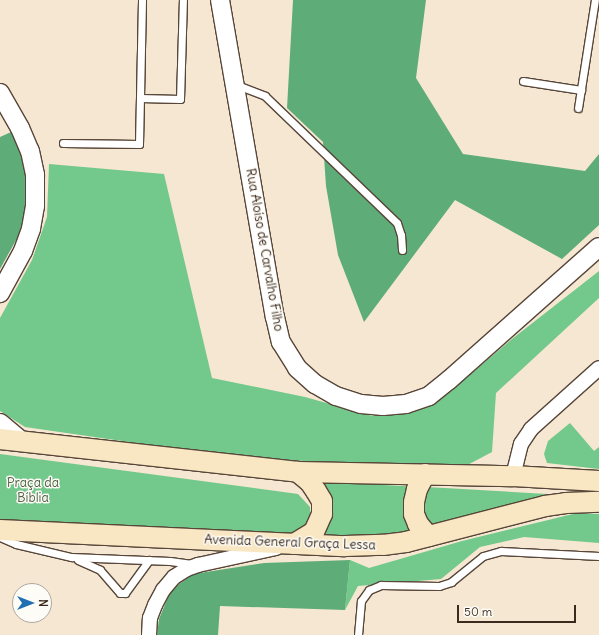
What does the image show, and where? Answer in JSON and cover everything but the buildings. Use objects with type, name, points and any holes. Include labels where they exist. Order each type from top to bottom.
[{"type":"main road","points":[[0,439],[20,440],[298,472],[513,476],[599,481]]},
{"type":"main road","points":[[294,544],[314,532],[322,514],[322,501],[310,482],[298,472]]},
{"type":"main road","points":[[425,474],[417,489],[414,502],[414,514],[418,524],[428,536]]},
{"type":"main road","name":"Avenida General Graça Lessa","points":[[0,530],[345,546],[383,545],[406,542],[545,506],[566,502],[599,502]]},
{"type":"street","name":"Rua Aloíso de Carvalho Filho","points":[[220,0],[275,317],[282,342],[296,368],[315,384],[336,396],[361,404],[383,406],[406,404],[429,396],[599,247]]},
{"type":"street","points":[[0,93],[20,128],[30,151],[35,175],[35,206],[31,229],[23,251],[0,293]]},
{"type":"street","points":[[513,476],[521,444],[530,429],[599,368]]},
{"type":"street","points":[[0,423],[20,440]]},
{"type":"street","points":[[148,635],[150,618],[163,590],[174,577],[186,569],[294,544]]},
{"type":"lane","points":[[63,143],[139,144],[142,0]]},
{"type":"lane","points":[[140,98],[180,99],[183,0]]},
{"type":"lane","points":[[578,108],[595,0]]},
{"type":"lane","points":[[523,81],[581,90]]},
{"type":"lane","points":[[235,84],[265,96],[397,223],[401,235],[402,250]]},
{"type":"lane","points":[[0,537],[16,544],[71,557],[100,570],[120,593],[125,593],[149,560]]},
{"type":"lane","points":[[358,635],[361,601],[369,590],[381,585],[439,586],[451,582],[483,556],[501,551],[599,556]]},
{"type":"lane","points":[[71,557],[149,560],[198,565]]},
{"type":"green space","points":[[293,0],[426,0],[416,78],[463,154],[585,171],[599,154],[599,225],[562,259],[455,200],[364,322],[338,255],[326,186],[323,142],[287,108]]},
{"type":"green space","points":[[20,128],[35,206],[0,269],[0,137]]},
{"type":"green space","points":[[49,164],[164,174],[212,378],[305,397],[373,416],[452,390],[512,339],[599,271],[599,298],[496,393],[492,452],[456,471],[226,456],[25,427],[0,411],[0,318],[32,260],[47,217]]},
{"type":"green space","points":[[570,423],[594,451],[599,447],[599,469],[547,463],[544,454],[548,441]]},
{"type":"green space","name":"Praça da Bíblia","points":[[0,454],[298,494],[310,507],[311,523],[295,536],[0,523]]},
{"type":"green space","points":[[322,482],[581,496],[406,534],[326,540]]},
{"type":"green space","points":[[577,513],[599,514],[599,543],[524,537],[480,547],[441,579],[358,586],[345,610],[350,560],[369,568],[462,541]]},
{"type":"green space","points":[[350,560],[345,610],[220,606],[218,635],[157,635],[159,619],[171,590],[193,574],[264,563]]}]
